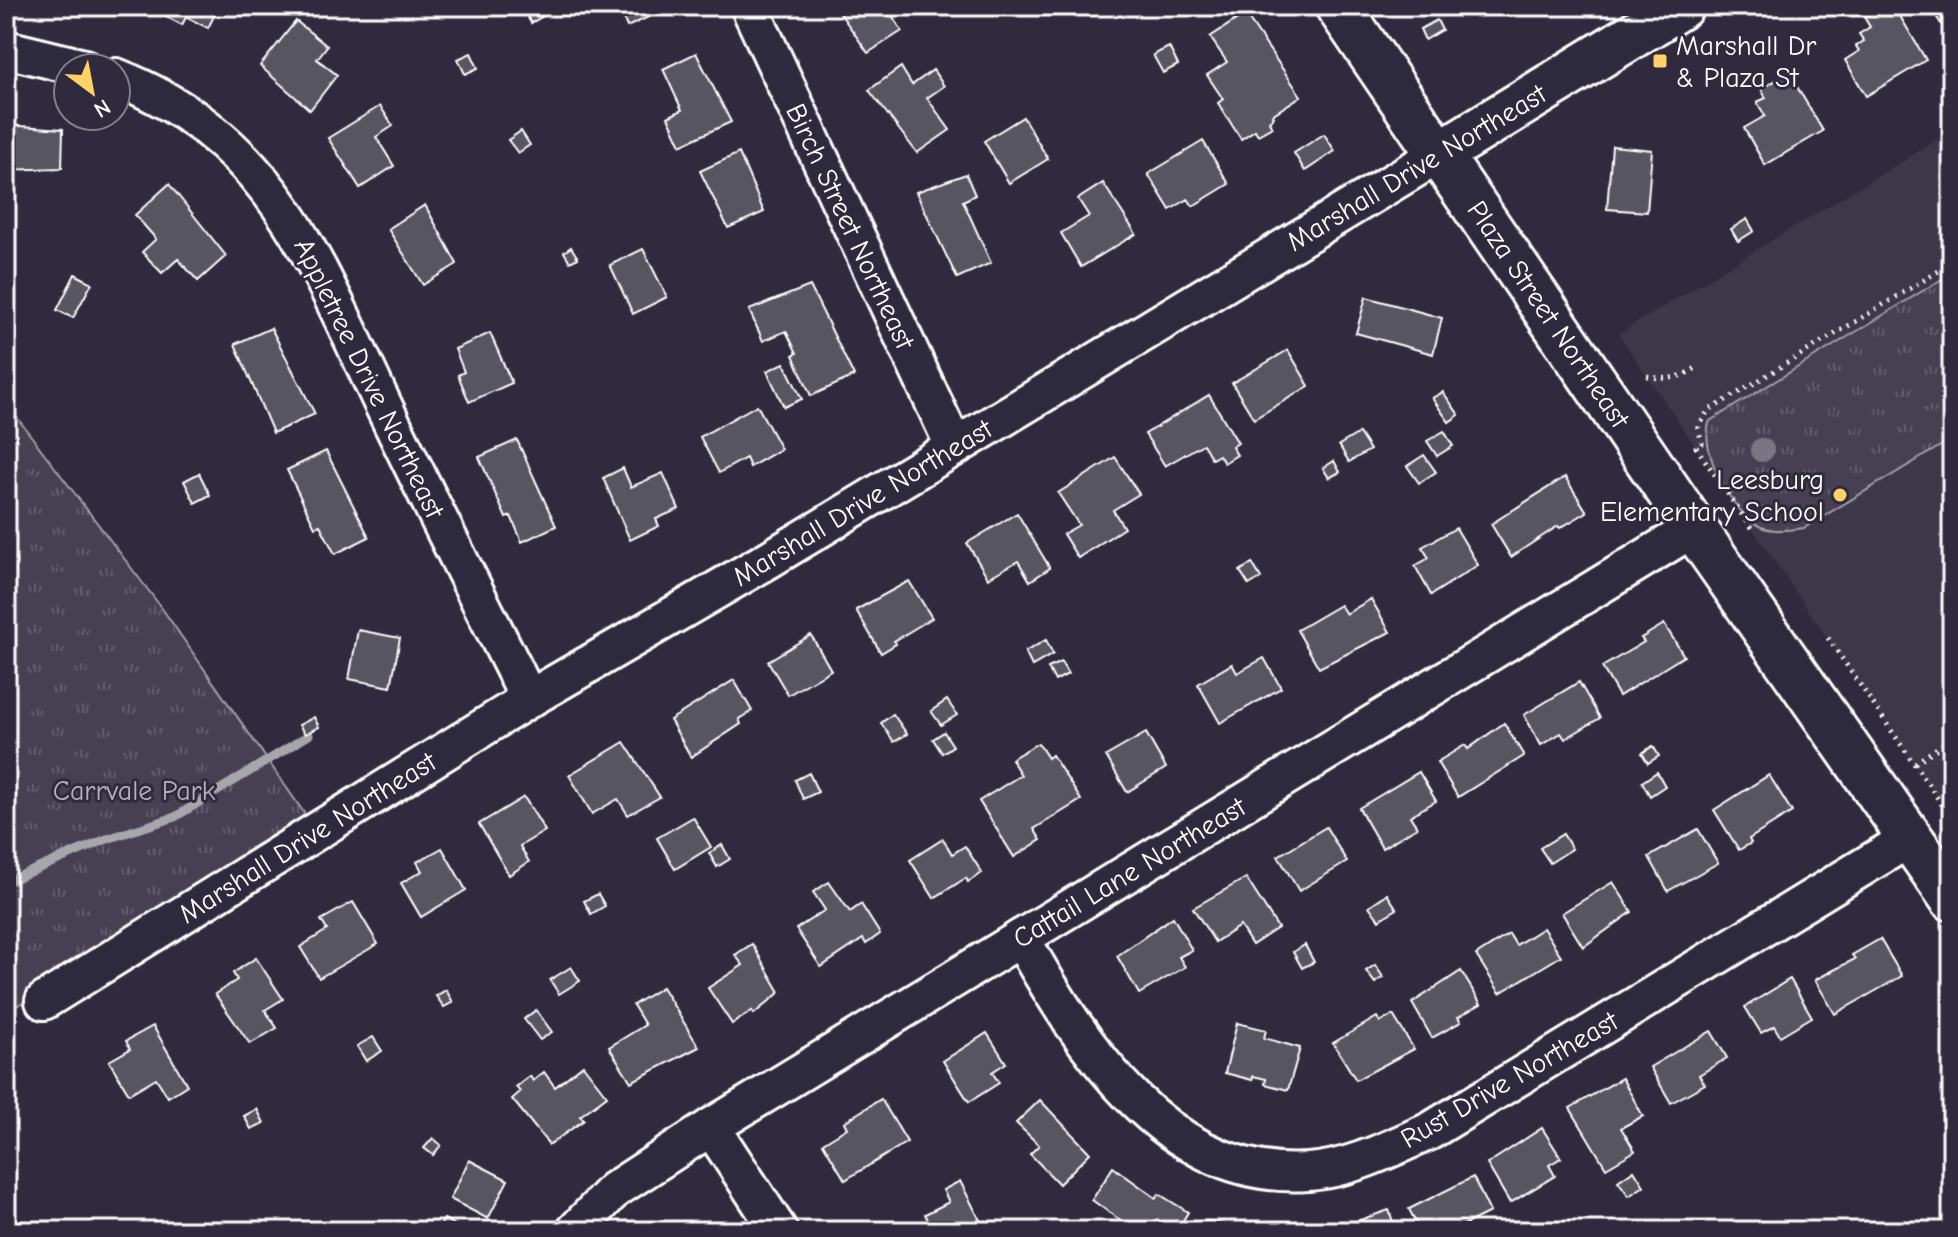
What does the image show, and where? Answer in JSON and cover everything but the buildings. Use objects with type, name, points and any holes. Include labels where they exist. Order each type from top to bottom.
[{"type":"main road","name":"Plaza Street Northeast","points":[[1338,6],[1694,528],[1952,898]]},
{"type":"main road","name":"Marshall Drive Northeast","points":[[1441,153],[1681,6]]},
{"type":"street","name":"Birch Street Northeast","points":[[749,6],[954,446]]},
{"type":"street","points":[[6,49],[52,60]]},
{"type":"street","name":"Appletree Drive Northeast","points":[[132,83],[187,113],[218,138],[251,170],[304,238],[529,699]]},
{"type":"street","name":"Marshall Drive Northeast","points":[[44,1001],[529,699],[768,560],[1441,153]]},
{"type":"street","name":"Cattail Lane Northeast","points":[[575,1231],[614,1190],[711,1127],[1694,528]]},
{"type":"street","name":"Rust Drive Northeast","points":[[1021,938],[1069,1021],[1094,1057],[1130,1096],[1177,1133],[1226,1159],[1263,1169],[1309,1172],[1361,1161],[1430,1131],[1912,837]]},
{"type":"street","points":[[711,1127],[779,1231]]},
{"type":"path","points":[[1751,528],[1737,503],[1696,447],[1702,443],[1698,427],[1708,411],[1952,263]]},
{"type":"path","points":[[1647,376],[1664,380],[1683,376],[1696,368]]},
{"type":"path","points":[[1828,638],[1952,819]]},
{"type":"path","points":[[1915,763],[1952,738]]},
{"type":"shaded area","name":"Leesburg Elementary School","points":[[1952,131],[1952,819],[1618,334]]},
{"type":"green space","points":[[1952,273],[1952,439],[1804,528],[1772,530],[1751,520],[1730,496],[1713,464],[1707,433],[1710,421]]},
{"type":"green space","name":"Carrvale Park","points":[[6,403],[161,607],[316,830],[6,1012]]},
{"type":"waterway","points":[[6,882],[107,839],[175,817],[309,735]]},
{"type":"place","name":"Marshall Dr & Plaza St","points":[[1660,61]]},
{"type":"place","name":"Leesburg Elementary School","points":[[1840,495]]}]
